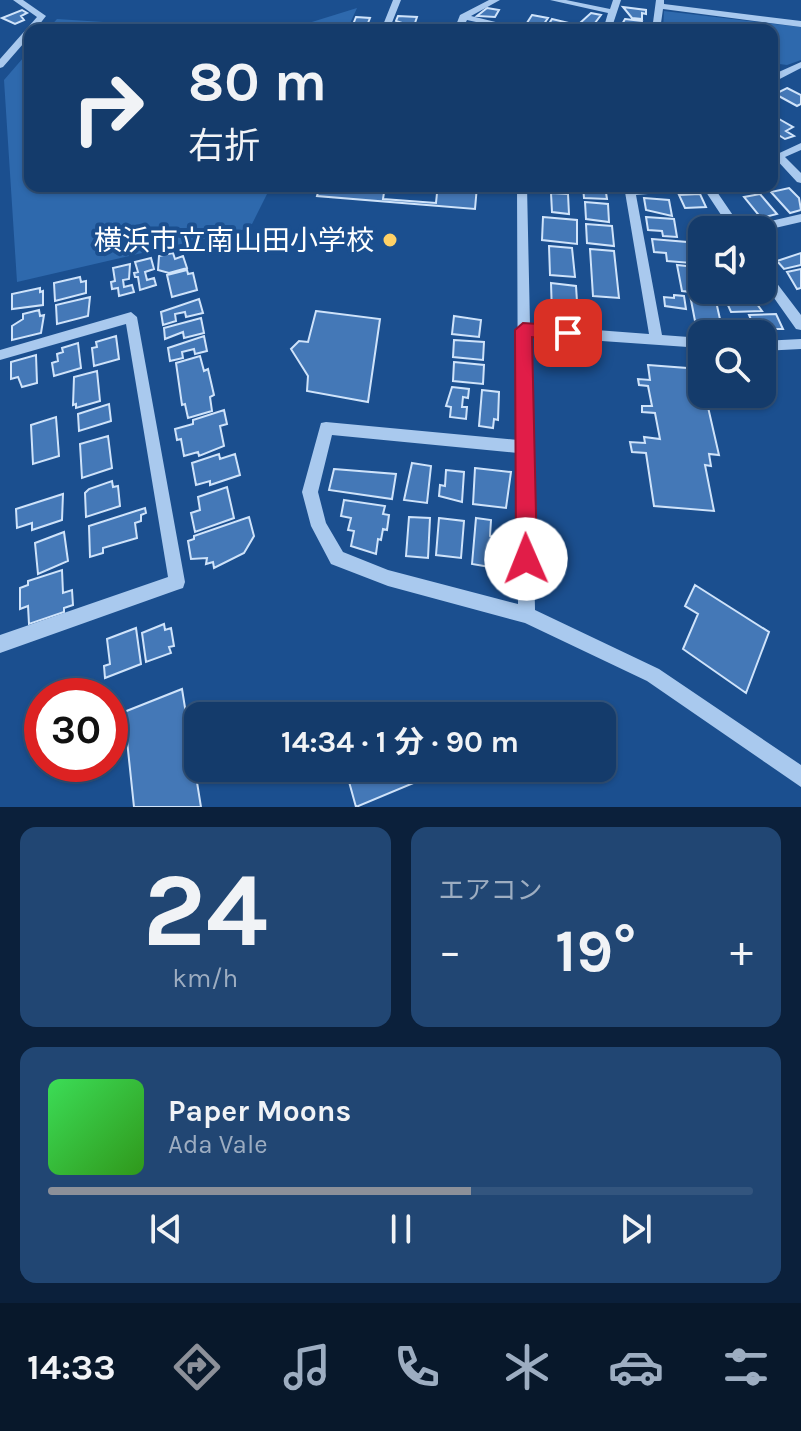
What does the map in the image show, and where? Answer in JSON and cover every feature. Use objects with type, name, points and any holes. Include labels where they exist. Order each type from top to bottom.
[{"type":"street","points":[[17,0],[42,16],[35,24]]},
{"type":"street","points":[[387,24],[397,0]]},
{"type":"street","points":[[460,24],[463,17],[476,7],[496,0]]},
{"type":"street","points":[[554,0],[614,12]]},
{"type":"street","points":[[609,24],[617,0]]},
{"type":"street","points":[[657,24],[660,3],[801,24]]},
{"type":"street","points":[[463,17],[496,24]]},
{"type":"street","points":[[0,65],[24,37]]},
{"type":"street","points":[[778,76],[801,65]]},
{"type":"street","points":[[778,67],[788,69]]},
{"type":"street","points":[[801,146],[778,156],[801,179]]},
{"type":"street","points":[[522,192],[527,615]]},
{"type":"street","points":[[630,192],[656,339]]},
{"type":"street","points":[[711,192],[727,216]]},
{"type":"street","points":[[776,224],[801,218]]},
{"type":"street","points":[[776,291],[801,325]]},
{"type":"street","points":[[0,355],[131,317],[177,582],[0,644]]},
{"type":"street","points":[[523,330],[688,342]]},
{"type":"street","points":[[776,345],[801,344]]},
{"type":"street","points":[[525,447],[326,428],[310,492],[319,526],[337,558],[388,578],[527,615],[653,675],[801,777]]},
{"type":"shaded area","points":[[357,8],[350,24],[305,24]]},
{"type":"shaded area","points":[[664,11],[775,24],[663,24]]},
{"type":"shaded area","points":[[57,19],[134,24],[52,24]]},
{"type":"shaded area","points":[[778,24],[801,27],[801,60],[787,65],[778,64]]},
{"type":"shaded area","points":[[24,57],[24,192],[268,192],[250,228],[17,282],[4,80]]},
{"type":"building","points":[[623,7],[646,10],[646,14],[642,13],[642,19],[632,18]]},
{"type":"building","points":[[487,8],[499,10],[495,17],[477,16]]},
{"type":"building","points":[[22,10],[27,13],[21,16],[24,20],[15,24],[2,18]]},
{"type":"building","points":[[591,13],[601,15],[595,23],[598,24],[580,23]]},
{"type":"building","points":[[532,15],[548,18],[544,24],[526,24]]},
{"type":"building","points":[[398,16],[417,17],[415,24],[396,21]]},
{"type":"building","points":[[356,17],[370,18],[368,24],[353,24]]},
{"type":"building","points":[[552,19],[569,23],[568,24],[549,24]]},
{"type":"building","points":[[625,19],[642,21],[641,24],[622,24]]},
{"type":"building","points":[[787,88],[801,95],[801,104],[797,106],[778,96]]},
{"type":"building","points":[[778,118],[793,127],[786,131],[794,136],[785,139],[778,135]]},
{"type":"building","points":[[789,188],[799,198],[801,210],[790,213],[771,192]]},
{"type":"building","points":[[318,192],[384,192],[383,199],[436,203],[437,193],[476,192],[475,209],[317,196]]},
{"type":"building","points":[[584,192],[606,192],[607,199],[584,198]]},
{"type":"building","points":[[551,193],[568,194],[569,214],[552,212]]},
{"type":"building","points":[[700,194],[706,207],[685,208],[679,195]]},
{"type":"building","points":[[760,194],[777,214],[759,216],[744,197]]},
{"type":"building","points":[[644,198],[669,200],[672,216],[646,210]]},
{"type":"building","points":[[585,202],[608,204],[609,222],[586,219]]},
{"type":"building","points":[[543,217],[577,220],[577,244],[542,240]]},
{"type":"building","points":[[646,217],[674,219],[677,237],[648,230]]},
{"type":"building","points":[[586,224],[612,226],[614,246],[587,243]]},
{"type":"building","points":[[652,239],[687,242],[688,263],[667,261],[666,253],[654,252]]},
{"type":"building","points":[[549,246],[572,248],[575,277],[550,275]]},
{"type":"building","points":[[590,249],[614,251],[619,298],[593,296]]},
{"type":"building","points":[[173,253],[175,259],[183,256],[187,268],[169,273],[158,270],[159,256]]},
{"type":"building","points":[[801,253],[801,265],[784,269],[777,261]]},
{"type":"building","points":[[151,258],[154,269],[145,272],[147,280],[154,278],[156,285],[140,290],[138,277],[134,273],[138,272],[135,262]]},
{"type":"building","points":[[130,264],[129,279],[123,280],[124,287],[132,285],[134,292],[119,296],[118,288],[112,289],[111,282],[115,281],[113,268]]},
{"type":"building","points":[[677,265],[688,266],[688,292],[682,291]]},
{"type":"building","points":[[801,269],[801,288],[797,289],[787,272]]},
{"type":"building","points":[[187,270],[188,274],[193,273],[197,290],[172,297],[167,275]]},
{"type":"building","points":[[80,277],[81,282],[86,281],[86,293],[55,301],[54,283]]},
{"type":"building","points":[[551,283],[576,286],[578,317],[552,314]]},
{"type":"building","points":[[40,288],[40,292],[43,291],[43,305],[12,309],[12,294]]},
{"type":"building","points":[[674,295],[684,296],[686,309],[665,306],[664,297],[674,298]]},
{"type":"building","points":[[90,297],[88,316],[57,324],[56,305]]},
{"type":"building","points":[[199,299],[203,313],[186,317],[185,312],[175,314],[176,321],[163,325],[161,312]]},
{"type":"building","points":[[692,304],[717,304],[720,320],[695,320]]},
{"type":"building","points":[[727,304],[757,304],[762,311],[731,312]]},
{"type":"building","points":[[39,310],[40,316],[44,315],[41,333],[12,340],[12,326],[23,319],[23,314]]},
{"type":"building","points":[[316,311],[380,319],[368,402],[307,391],[308,376],[291,349],[299,341],[308,342]]},
{"type":"building","points":[[776,314],[783,329],[776,329],[776,320],[751,320],[749,315]]},
{"type":"building","points":[[454,316],[481,320],[479,337],[452,334]]},
{"type":"building","points":[[201,318],[204,333],[184,338],[183,332],[165,339],[164,328]]},
{"type":"building","points":[[116,336],[119,359],[94,366],[92,348],[97,347],[96,342]]},
{"type":"building","points":[[204,336],[207,351],[195,354],[194,349],[182,352],[183,358],[170,361],[168,348]]},
{"type":"building","points":[[454,340],[484,342],[483,360],[453,357]]},
{"type":"building","points":[[78,343],[81,368],[54,376],[52,363],[58,361],[57,354],[63,352],[62,348]]},
{"type":"building","points":[[36,355],[37,383],[22,387],[18,377],[11,379],[11,362]]},
{"type":"building","points":[[200,356],[204,371],[208,369],[214,395],[210,397],[212,411],[188,418],[185,404],[182,405],[176,363]]},
{"type":"building","points":[[454,362],[484,365],[483,384],[453,381]]},
{"type":"building","points":[[648,365],[688,368],[688,408],[708,408],[719,455],[709,454],[711,466],[705,465],[714,511],[654,506],[646,453],[632,452],[630,442],[645,443],[644,437],[660,439],[655,413],[642,412],[642,406],[652,406],[648,386],[639,385],[638,379],[650,380]]},
{"type":"building","points":[[97,371],[100,401],[76,408],[76,404],[73,405],[74,377]]},
{"type":"building","points":[[452,387],[469,389],[468,398],[463,397],[462,407],[467,407],[466,419],[450,417],[451,407],[446,406]]},
{"type":"building","points":[[482,390],[499,392],[498,420],[494,419],[493,428],[479,426]]},
{"type":"building","points":[[109,404],[111,421],[79,431],[78,414]]},
{"type":"building","points":[[224,410],[227,424],[220,426],[224,446],[199,456],[198,452],[184,456],[181,439],[177,440],[175,429]]},
{"type":"building","points":[[56,417],[59,456],[33,464],[31,425]]},
{"type":"building","points":[[108,436],[112,468],[82,478],[80,444]]},
{"type":"building","points":[[219,454],[220,459],[235,454],[240,475],[210,485],[210,481],[196,485],[192,463]]},
{"type":"building","points":[[412,463],[431,466],[427,503],[404,500]]},
{"type":"building","points":[[475,468],[511,472],[506,508],[473,504]]},
{"type":"building","points":[[334,469],[396,474],[392,499],[329,490]]},
{"type":"building","points":[[446,470],[464,472],[462,502],[439,496],[440,485],[445,486]]},
{"type":"building","points":[[112,481],[113,487],[118,486],[120,506],[86,517],[85,493]]},
{"type":"building","points":[[227,487],[234,518],[195,532],[191,513],[200,510],[198,497]]},
{"type":"building","points":[[63,494],[62,520],[32,530],[32,523],[17,528],[16,509]]},
{"type":"building","points":[[344,500],[385,506],[383,514],[389,515],[387,530],[383,529],[381,540],[378,539],[376,554],[351,546],[354,531],[348,530],[351,518],[341,516]]},
{"type":"building","points":[[145,508],[146,513],[141,515],[141,521],[135,523],[137,538],[103,548],[103,553],[90,557],[89,526]]},
{"type":"building","points":[[249,517],[254,536],[244,553],[214,568],[213,562],[206,564],[207,558],[191,559],[188,541],[194,536]]},
{"type":"building","points":[[409,517],[430,518],[428,558],[406,556]]},
{"type":"building","points":[[439,518],[464,521],[461,558],[436,555]]},
{"type":"building","points":[[476,518],[491,520],[490,536],[502,538],[501,556],[491,555],[490,567],[472,564]]},
{"type":"building","points":[[64,532],[68,561],[38,574],[35,543]]},
{"type":"building","points":[[62,570],[63,593],[72,590],[73,605],[64,608],[64,612],[29,624],[28,606],[20,609],[20,588],[28,585],[28,581]]},
{"type":"building","points":[[695,585],[769,632],[746,693],[683,649],[698,614],[685,606]]},
{"type":"building","points":[[164,624],[165,630],[171,628],[174,646],[169,647],[171,653],[146,662],[142,633]]},
{"type":"building","points":[[136,628],[141,664],[105,678],[104,666],[110,664],[107,639]]},
{"type":"building","points":[[182,689],[184,782],[197,782],[201,807],[134,807],[128,750],[128,710]]},
{"type":"building","points":[[349,782],[416,782],[356,807]]},
{"type":"place","name":"横浜市立南山田小学校","points":[[390,240]]},
{"type":"route","points":[[526,559],[523,330],[568,333]]}]
